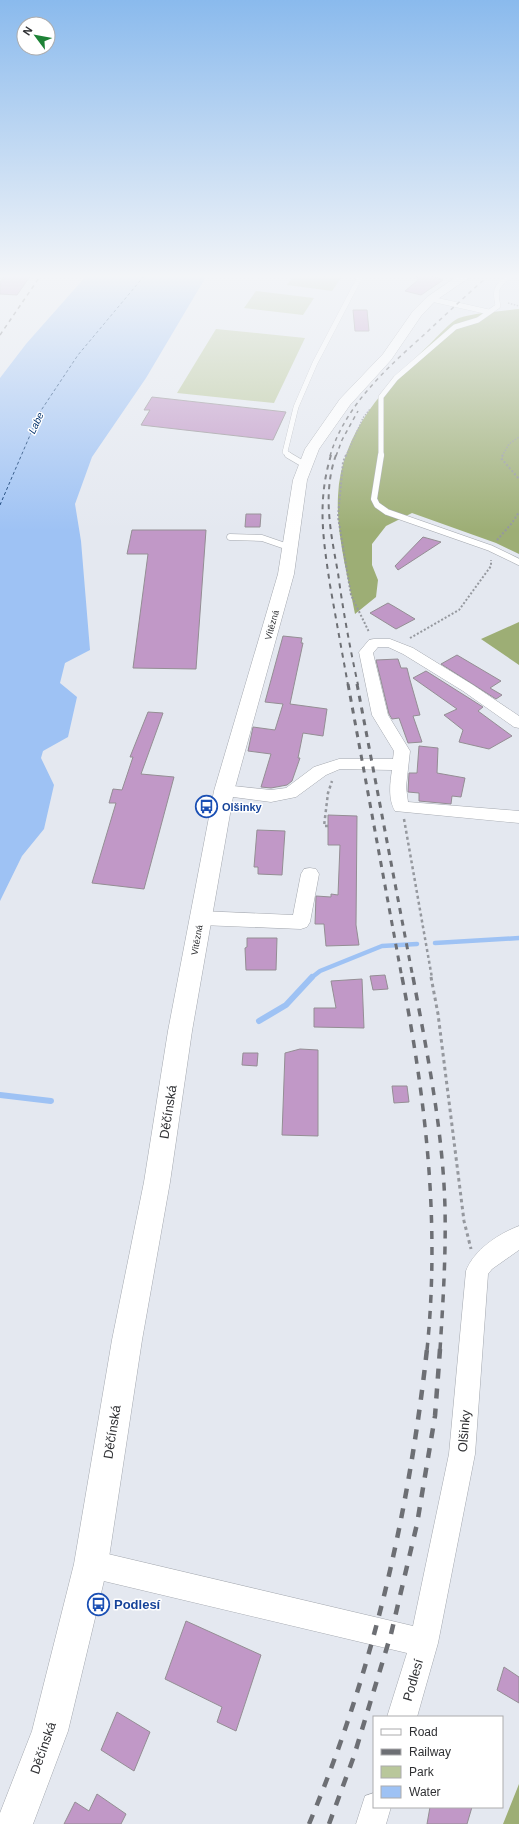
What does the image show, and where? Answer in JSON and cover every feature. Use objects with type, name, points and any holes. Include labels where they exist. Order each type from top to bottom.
[{"type":"main road","name":"Vítězná","points":[[180,1031],[224,791],[286,574],[300,480],[305,465],[318,439],[344,402],[384,360]]},
{"type":"main road","name":"Děčínská","points":[[14,1824],[24,1802],[50,1731],[91,1564],[127,1340],[157,1182],[180,1031]]},
{"type":"street","points":[[519,723],[468,688],[398,646],[390,643],[374,644],[366,652],[380,715],[402,751],[399,765],[398,787],[401,807],[519,818]]},
{"type":"street","points":[[224,791],[272,796],[290,793],[320,771],[338,764],[399,765]]},
{"type":"street","points":[[201,918],[301,922],[310,874]]},
{"type":"street","points":[[477,1271],[484,1261],[519,1237]]},
{"type":"street","name":"Olšinky","points":[[424,1643],[462,1454],[477,1271]]},
{"type":"street","points":[[91,1564],[424,1643]]},
{"type":"street","name":"Podlesí","points":[[402,1716],[424,1643]]},
{"type":"street","points":[[371,1824],[376,1808]]},
{"type":"lane","points":[[305,465],[293,459],[285,452],[296,407],[317,360]]},
{"type":"lane","points":[[417,360],[396,378],[380,397],[382,450],[374,499],[377,505],[387,512],[490,548],[519,562]]},
{"type":"lane","points":[[230,537],[254,536],[270,539],[291,548]]},
{"type":"path","points":[[374,644],[351,595],[338,517],[343,462],[363,418],[380,397]]},
{"type":"path","points":[[519,437],[509,444],[501,458],[519,479]]},
{"type":"path","points":[[398,646],[431,625],[459,610],[491,566],[490,548],[512,523],[519,512]]},
{"type":"path","points":[[328,826],[324,826],[328,794],[334,776],[329,771],[330,767]]},
{"type":"path","points":[[401,807],[438,1014],[464,1221],[477,1271]]},
{"type":"green space","points":[[197,360],[294,360],[274,403],[177,393]]},
{"type":"green space","points":[[413,360],[519,360],[519,554],[496,543],[412,513],[386,526],[372,544],[372,565],[378,580],[376,597],[355,614],[343,555],[339,526],[338,496],[341,473],[347,451],[357,431],[368,412],[397,376]]},
{"type":"green space","points":[[519,622],[519,665],[481,639]]},
{"type":"green space","points":[[519,1784],[519,1824],[503,1824]]},
{"type":"water","name":"Labe","points":[[14,360],[157,360],[92,457],[75,504],[81,541],[90,650],[65,663],[60,683],[77,697],[68,737],[43,751],[41,758],[54,785],[44,829],[22,856],[0,901],[0,378]]},
{"type":"building","points":[[152,397],[286,412],[273,440],[141,425],[150,410],[144,410]]},
{"type":"building","points":[[246,514],[261,514],[260,527],[245,527]]},
{"type":"building","points":[[132,530],[206,530],[196,669],[133,668],[148,554],[127,554]]},
{"type":"building","points":[[423,537],[441,542],[398,570],[395,566]]},
{"type":"building","points":[[388,603],[415,619],[396,629],[370,613]]},
{"type":"building","points":[[283,636],[302,638],[301,643],[303,643],[290,704],[327,709],[323,736],[303,733],[298,758],[300,758],[292,781],[287,785],[271,788],[261,787],[271,754],[248,751],[253,727],[275,730],[283,704],[265,702]]},
{"type":"building","points":[[457,655],[501,681],[490,688],[502,695],[496,699],[441,664]]},
{"type":"building","points":[[398,659],[401,668],[407,668],[420,715],[413,716],[422,742],[408,743],[399,718],[392,719],[389,714],[376,660]]},
{"type":"building","points":[[426,671],[483,707],[478,711],[512,736],[489,749],[459,742],[463,730],[444,715],[457,709],[413,678]]},
{"type":"building","points":[[148,712],[163,713],[141,774],[174,777],[144,889],[92,883],[116,803],[109,803],[113,789],[122,790],[133,757],[130,757]]},
{"type":"building","points":[[419,746],[438,748],[437,773],[465,778],[461,797],[452,796],[451,804],[419,801],[419,793],[408,792],[409,773],[417,773]]},
{"type":"building","points":[[328,815],[357,816],[356,925],[359,945],[326,946],[324,924],[315,924],[316,896],[331,897],[331,894],[338,895],[340,845],[328,845]]},
{"type":"building","points":[[257,830],[285,831],[282,875],[258,874],[258,867],[254,867]]},
{"type":"building","points":[[247,938],[277,938],[276,970],[246,970],[245,948],[247,947]]},
{"type":"building","points":[[385,975],[388,989],[373,990],[370,976]]},
{"type":"building","points":[[362,979],[364,1028],[314,1027],[314,1008],[336,1008],[331,981]]},
{"type":"building","points":[[300,1049],[318,1050],[318,1136],[282,1135],[285,1053]]},
{"type":"building","points":[[243,1053],[258,1053],[257,1066],[242,1065]]},
{"type":"building","points":[[392,1086],[407,1086],[409,1102],[394,1103]]},
{"type":"building","points":[[186,1621],[261,1655],[236,1731],[217,1722],[222,1707],[165,1679]]},
{"type":"building","points":[[504,1667],[519,1677],[519,1703],[497,1690]]},
{"type":"building","points":[[117,1712],[150,1732],[134,1771],[101,1750]]},
{"type":"building","points":[[97,1794],[126,1814],[121,1824],[64,1824],[75,1802],[89,1811]]},
{"type":"building","points":[[430,1808],[472,1808],[467,1824],[427,1824]]},
{"type":"waterway","points":[[435,943],[519,938]]},
{"type":"waterway","points":[[311,978],[320,971],[382,946],[417,944]]},
{"type":"waterway","points":[[259,1021],[286,1005],[311,978]]},
{"type":"waterway","points":[[0,1095],[51,1101]]},
{"type":"ferry route","points":[[0,505],[40,412],[75,360]]},
{"type":"railway","points":[[330,456],[337,437],[346,420],[369,388],[396,360]]},
{"type":"railway","points":[[336,456],[342,440],[358,411]]},
{"type":"railway","points":[[331,455],[324,489],[323,504],[325,551],[348,685]]},
{"type":"railway","points":[[336,455],[329,484],[329,514],[344,615],[358,685]]},
{"type":"railway","points":[[348,684],[402,978]]},
{"type":"railway","points":[[357,684],[413,978]]},
{"type":"railway","points":[[402,977],[418,1070],[428,1162],[432,1255],[431,1302],[427,1350]]},
{"type":"railway","points":[[413,977],[434,1092],[444,1179],[445,1244],[440,1350]]},
{"type":"railway","points":[[309,1824],[332,1767],[352,1709],[370,1650],[385,1591],[399,1531],[410,1471],[427,1349]]},
{"type":"railway","points":[[329,1824],[354,1756],[391,1634],[417,1524],[435,1416],[440,1349]]},
{"type":"place","name":"Olšinky","points":[[207,807]]},
{"type":"place","name":"Podlesí","points":[[99,1604]]}]
